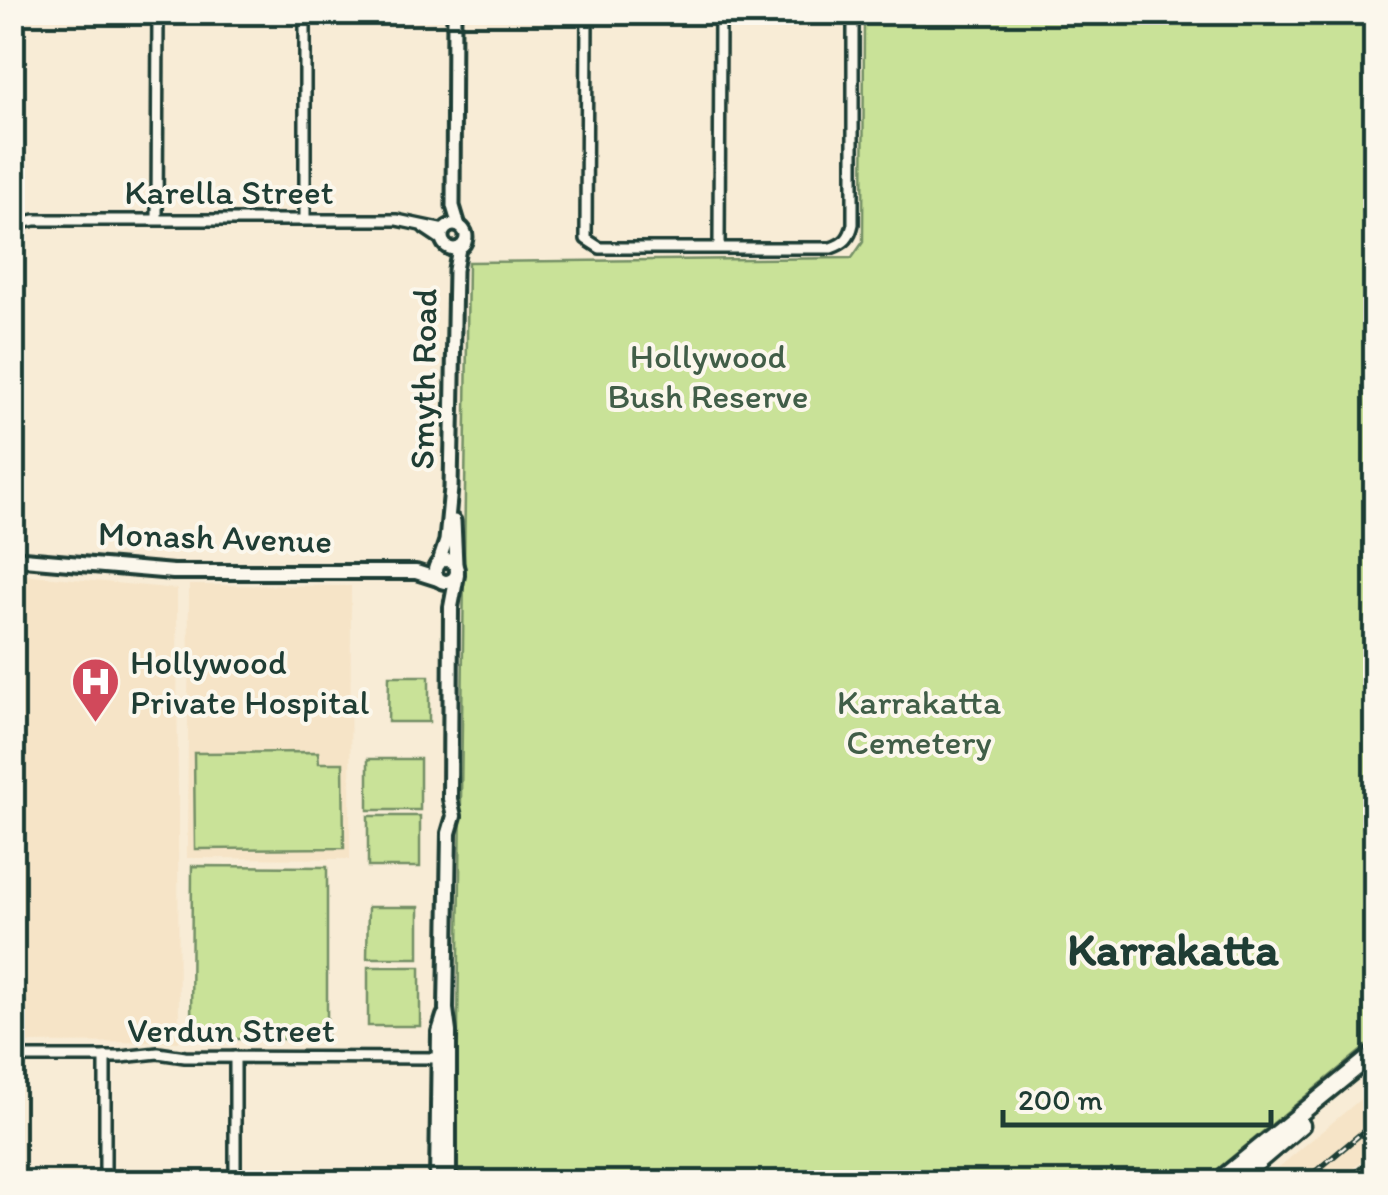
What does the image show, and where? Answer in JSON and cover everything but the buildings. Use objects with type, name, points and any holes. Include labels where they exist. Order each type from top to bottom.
[{"type":"main road","name":"Monash Avenue","points":[[13,558],[173,572],[416,572],[439,580]]},
{"type":"main road","points":[[448,560],[456,569],[450,582],[439,580],[435,573],[438,562],[448,560]]},
{"type":"main road","name":"Monash Avenue","points":[[416,572],[438,562]]},
{"type":"main road","name":"Smyth Road","points":[[437,1182],[446,1009],[449,832],[454,816],[450,799],[451,607],[456,569]]},
{"type":"main road","name":"Smyth Road","points":[[439,580],[451,607]]},
{"type":"main road","points":[[1217,1182],[1376,1052]]},
{"type":"main road","name":"Smyth Road","points":[[444,1058],[449,1182]]},
{"type":"main road","points":[[1236,1182],[1376,1064]]},
{"type":"main road","points":[[1356,1182],[1376,1166]]},
{"type":"street","points":[[157,219],[158,12]]},
{"type":"street","points":[[306,12],[306,220]]},
{"type":"street","points":[[450,237],[454,206],[454,12]]},
{"type":"street","points":[[587,12],[586,239],[600,248],[831,248],[844,243],[853,224],[853,12]]},
{"type":"street","points":[[719,247],[720,12]]},
{"type":"street","name":"Karella Street","points":[[12,232],[22,223],[35,220],[396,220],[450,237]]},
{"type":"street","name":"Smyth Road","points":[[438,562],[446,540],[451,488],[454,270],[450,237]]},
{"type":"street","name":"Smyth Road","points":[[451,488],[455,504],[456,569]]},
{"type":"street","points":[[12,547],[13,558]]},
{"type":"street","name":"Verdun Street","points":[[12,1058],[158,1052],[185,1057],[444,1058]]},
{"type":"street","points":[[105,1057],[105,1182]]},
{"type":"street","points":[[234,1057],[235,1182]]},
{"type":"shaded area","name":"Hollywood Private Hospital","points":[[12,573],[177,589],[179,1042],[13,1043]]},
{"type":"shaded area","points":[[189,585],[351,586],[350,859],[187,858]]},
{"type":"shaded area","points":[[1375,1087],[1375,1150],[1337,1182],[1261,1182]]},
{"type":"green space","name":"Karrakatta Cemetery","points":[[864,13],[1375,13],[1375,1039],[1202,1182],[456,1182],[468,262],[852,258],[863,242]]},
{"type":"green space","points":[[389,676],[429,676],[429,722],[388,722]]},
{"type":"green space","points":[[318,752],[319,763],[343,763],[344,848],[195,849],[194,753]]},
{"type":"green space","points":[[368,759],[420,759],[420,810],[368,810]]},
{"type":"green space","points":[[368,816],[420,816],[420,867],[368,867]]},
{"type":"green space","points":[[192,866],[327,867],[327,1039],[191,1039]]},
{"type":"green space","points":[[368,907],[419,907],[419,958],[367,958]]},
{"type":"green space","points":[[368,967],[420,967],[420,1026],[368,1026]]},
{"type":"railway","points":[[1303,1182],[1376,1121]]},
{"type":"place","name":"Hollywood Private Hospital","points":[[95,724]]},
{"type":"district","name":"Karrakatta","points":[[1173,949]]},
{"type":"park label","name":"Hollywood Bush Reserve","points":[[708,376]]}]
